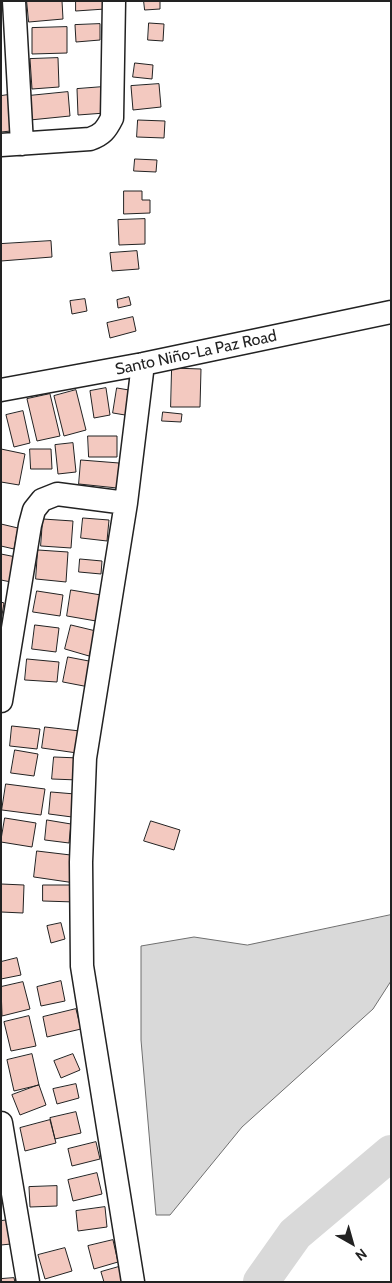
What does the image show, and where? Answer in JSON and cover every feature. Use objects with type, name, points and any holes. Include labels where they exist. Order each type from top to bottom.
[{"type":"street","points":[[14,1],[12,144],[90,139],[101,135],[107,128],[112,118],[114,1]]},
{"type":"street","name":"Santo Niño-La Paz Road","points":[[1,390],[143,364],[391,312]]},
{"type":"street","points":[[133,1282],[84,976],[81,862],[85,758],[126,503],[143,364]]},
{"type":"street","points":[[1,701],[34,510],[42,500],[57,494],[126,503]]},
{"type":"street","points":[[1,1123],[28,1282]]},
{"type":"shaded area","points":[[391,915],[391,981],[373,1009],[242,1127],[170,1215],[156,1215],[141,1040],[141,946],[194,937],[247,945]]},
{"type":"building","points":[[27,1],[62,1],[63,19],[29,22]]},
{"type":"building","points":[[76,1],[105,1],[105,9],[76,11]]},
{"type":"building","points":[[144,1],[160,1],[160,9],[145,10]]},
{"type":"building","points":[[149,23],[164,24],[163,41],[148,40]]},
{"type":"building","points":[[100,24],[100,40],[76,42],[75,25]]},
{"type":"building","points":[[67,27],[67,53],[32,54],[32,28]]},
{"type":"building","points":[[58,58],[59,87],[32,89],[30,59]]},
{"type":"building","points":[[135,63],[153,65],[152,79],[133,77]]},
{"type":"building","points":[[159,84],[161,107],[133,110],[131,86]]},
{"type":"building","points":[[103,87],[105,113],[78,115],[77,89]]},
{"type":"building","points":[[68,92],[70,116],[30,120],[28,96]]},
{"type":"building","points":[[8,95],[11,131],[1,132],[1,96]]},
{"type":"building","points":[[138,120],[165,121],[164,138],[137,137]]},
{"type":"building","points":[[135,159],[157,160],[156,172],[134,171]]},
{"type":"building","points":[[124,191],[142,191],[142,200],[150,200],[150,213],[124,214]]},
{"type":"building","points":[[145,219],[145,244],[119,245],[118,220]]},
{"type":"building","points":[[51,241],[52,257],[1,261],[1,244]]},
{"type":"building","points":[[137,251],[139,269],[112,271],[110,253]]},
{"type":"building","points":[[129,297],[131,305],[118,308],[117,300]]},
{"type":"building","points":[[85,299],[87,311],[72,314],[70,301]]},
{"type":"building","points":[[133,317],[136,331],[110,338],[107,323]]},
{"type":"building","points":[[172,368],[201,369],[200,407],[171,407]]},
{"type":"building","points":[[106,388],[110,415],[94,418],[90,391]]},
{"type":"building","points":[[117,388],[135,391],[131,416],[113,413]]},
{"type":"building","points":[[76,390],[86,430],[64,436],[54,396]]},
{"type":"building","points":[[50,394],[60,436],[37,441],[27,399]]},
{"type":"building","points":[[23,411],[30,443],[14,447],[6,415]]},
{"type":"building","points":[[163,412],[182,414],[181,422],[162,421]]},
{"type":"building","points":[[88,436],[117,436],[117,457],[89,457]]},
{"type":"building","points":[[73,443],[76,472],[58,474],[55,445]]},
{"type":"building","points":[[1,449],[25,454],[19,485],[1,482]]},
{"type":"building","points":[[30,449],[51,449],[52,469],[31,469]]},
{"type":"building","points":[[81,460],[119,463],[117,488],[79,484]]},
{"type":"building","points":[[83,518],[109,520],[107,541],[81,538]]},
{"type":"building","points":[[43,519],[73,521],[71,548],[41,546]]},
{"type":"building","points":[[1,524],[18,528],[14,549],[1,546]]},
{"type":"building","points":[[38,550],[68,552],[66,582],[36,579]]},
{"type":"building","points":[[1,554],[16,557],[11,582],[1,580]]},
{"type":"building","points":[[80,559],[102,561],[101,574],[79,572]]},
{"type":"building","points":[[71,590],[101,595],[96,621],[67,616]]},
{"type":"building","points":[[37,591],[63,595],[60,616],[33,612]]},
{"type":"building","points":[[1,602],[4,603],[1,621]]},
{"type":"building","points":[[35,625],[59,628],[56,652],[32,649]]},
{"type":"building","points":[[71,625],[96,631],[89,656],[65,649]]},
{"type":"building","points":[[68,657],[94,662],[89,687],[63,682]]},
{"type":"building","points":[[27,659],[59,662],[57,682],[25,680]]},
{"type":"building","points":[[12,726],[40,729],[37,749],[10,746]]},
{"type":"building","points":[[45,727],[80,731],[77,753],[42,748]]},
{"type":"building","points":[[15,750],[38,754],[34,776],[11,773]]},
{"type":"building","points":[[54,757],[79,758],[78,780],[52,779]]},
{"type":"building","points":[[6,784],[45,789],[41,815],[2,810]]},
{"type":"building","points":[[51,792],[75,794],[72,817],[49,814]]},
{"type":"building","points":[[5,818],[36,823],[32,847],[1,842]]},
{"type":"building","points":[[47,820],[71,824],[69,843],[45,840]]},
{"type":"building","points":[[151,821],[180,830],[174,850],[144,841]]},
{"type":"building","points":[[37,851],[79,856],[75,883],[34,877]]},
{"type":"building","points":[[1,884],[24,885],[23,913],[1,912]]},
{"type":"building","points":[[43,885],[76,885],[75,902],[43,901]]},
{"type":"building","points":[[61,923],[65,939],[51,943],[47,926]]},
{"type":"building","points":[[17,958],[21,975],[1,979],[1,962]]},
{"type":"building","points":[[61,981],[65,1001],[41,1006],[37,987]]},
{"type":"building","points":[[23,982],[30,1009],[2,1016],[1,987]]},
{"type":"building","points":[[76,1009],[81,1029],[47,1037],[43,1017]]},
{"type":"building","points":[[29,1016],[36,1046],[11,1051],[4,1022]]},
{"type":"building","points":[[32,1054],[39,1085],[14,1091],[7,1060]]},
{"type":"building","points":[[73,1054],[80,1070],[61,1078],[54,1061]]},
{"type":"building","points":[[76,1084],[79,1098],[57,1104],[53,1089]]},
{"type":"building","points":[[39,1085],[46,1105],[20,1115],[12,1095]]},
{"type":"building","points":[[76,1112],[81,1133],[55,1139],[50,1118]]},
{"type":"building","points":[[50,1120],[56,1143],[25,1151],[20,1128]]},
{"type":"building","points":[[96,1142],[100,1159],[72,1166],[68,1149]]},
{"type":"building","points":[[97,1173],[102,1194],[73,1201],[68,1180]]},
{"type":"building","points":[[57,1186],[57,1206],[30,1207],[29,1187]]},
{"type":"building","points":[[105,1207],[107,1227],[78,1231],[76,1211]]},
{"type":"building","points":[[9,1220],[11,1244],[1,1245],[1,1221]]},
{"type":"building","points":[[113,1240],[118,1262],[94,1269],[88,1246]]},
{"type":"building","points":[[65,1248],[72,1271],[45,1279],[38,1255]]},
{"type":"building","points":[[122,1266],[124,1282],[104,1282],[101,1272]]},
{"type":"building","points":[[14,1278],[15,1282],[1,1282],[1,1279]]},
{"type":"waterway","points":[[261,1282],[295,1234],[391,1153]]}]
